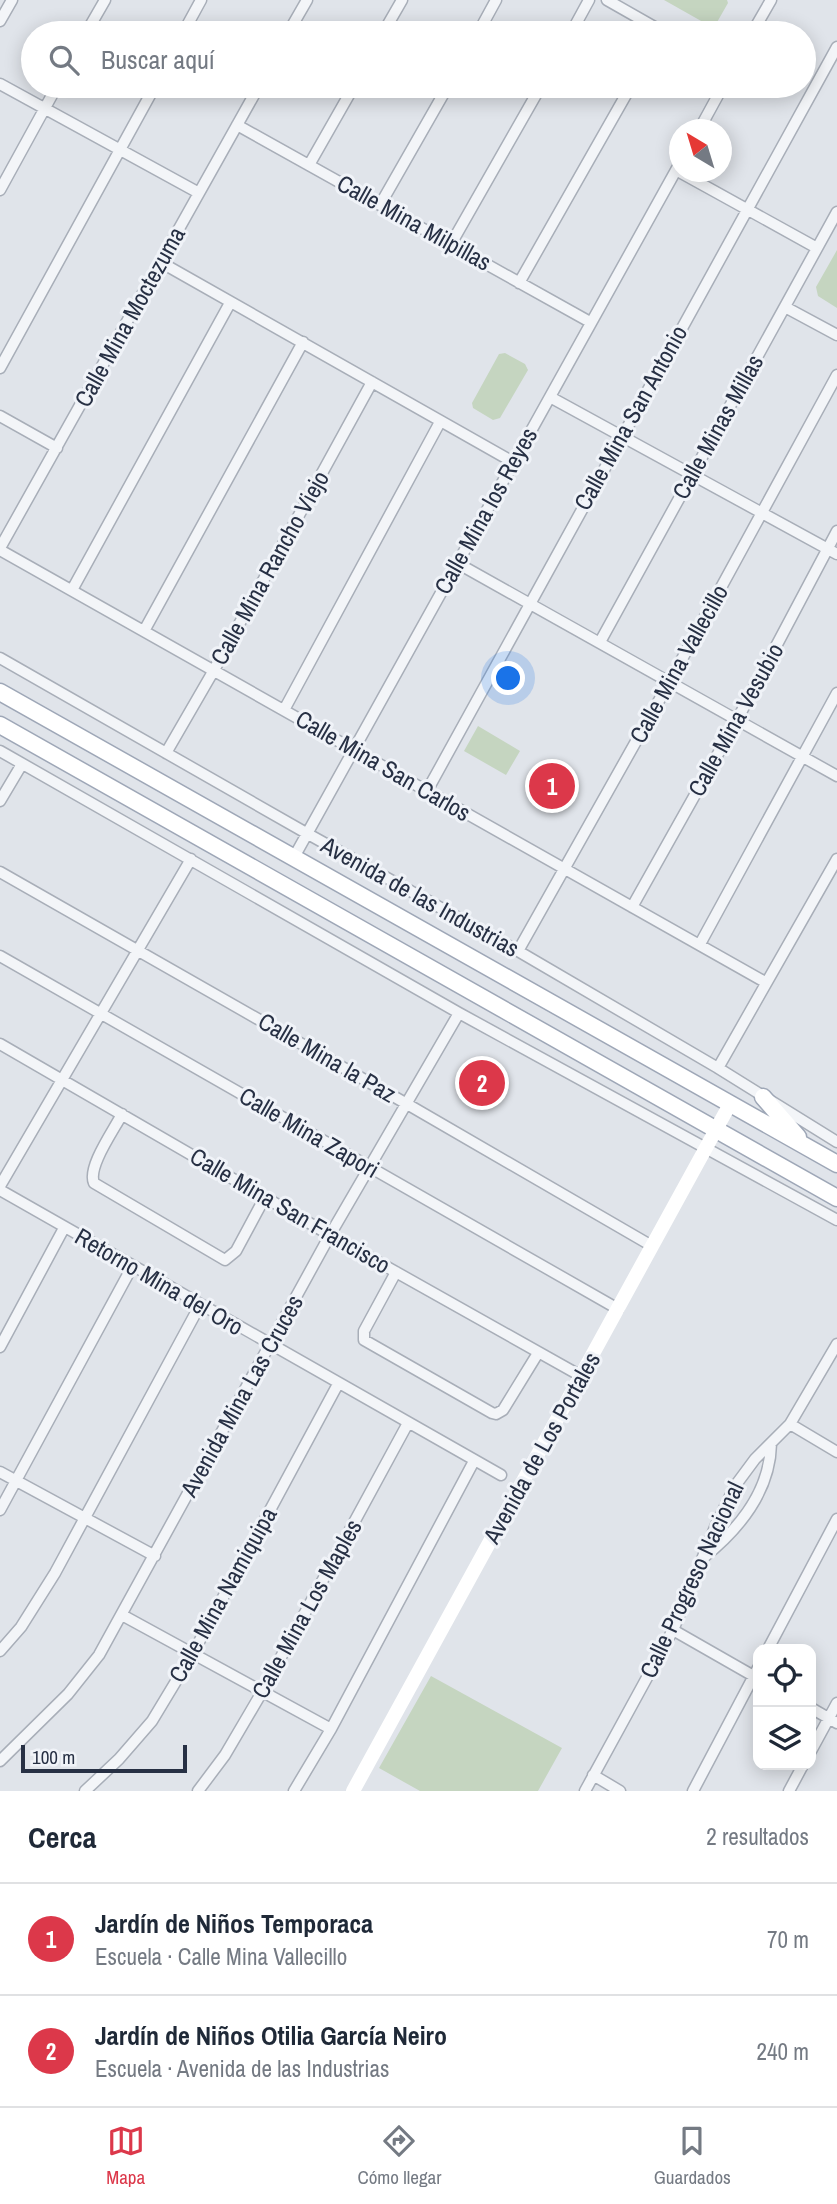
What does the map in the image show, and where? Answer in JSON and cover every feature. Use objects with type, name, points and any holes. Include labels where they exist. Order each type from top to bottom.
[{"type":"main road","name":"Avenida de las Industrias","points":[[0,692],[837,1164]]},
{"type":"main road","points":[[0,725],[837,1198]]},
{"type":"main road","points":[[763,1097],[807,1147]]},
{"type":"street","points":[[0,21],[12,0]]},
{"type":"street","points":[[93,21],[105,0]]},
{"type":"street","points":[[190,21],[201,0]]},
{"type":"street","points":[[295,21],[307,0]]},
{"type":"street","points":[[390,21],[402,0]]},
{"type":"street","points":[[485,21],[496,0]]},
{"type":"street","points":[[578,21],[590,0]]},
{"type":"street","points":[[607,0],[642,21]]},
{"type":"street","points":[[759,21],[771,0]]},
{"type":"street","name":"Calle Mina San Antonio","points":[[816,85],[837,47]]},
{"type":"street","points":[[0,84],[21,96]]},
{"type":"street","points":[[25,98],[199,193]]},
{"type":"street","points":[[0,190],[50,98]]},
{"type":"street","points":[[0,368],[149,98]]},
{"type":"street","name":"Calle Mina Moctezuma","points":[[0,549],[252,98]]},
{"type":"street","points":[[309,165],[347,98]]},
{"type":"street","points":[[380,205],[441,98]]},
{"type":"street","points":[[451,244],[534,98]]},
{"type":"street","points":[[519,283],[624,98]]},
{"type":"street","points":[[705,119],[716,98]]},
{"type":"street","name":"Calle Mina San Antonio","points":[[428,791],[809,98]]},
{"type":"street","name":"Calle Mina Milpillas","points":[[237,125],[590,322]]},
{"type":"street","name":"Calle Mina los Reyes","points":[[293,859],[669,182]]},
{"type":"street","points":[[702,182],[746,210],[817,248]]},
{"type":"street","name":"Calle Minas Millas","points":[[600,642],[837,212]]},
{"type":"street","points":[[162,263],[513,462]]},
{"type":"street","points":[[72,590],[230,303]]},
{"type":"street","points":[[785,307],[837,335]]},
{"type":"street","points":[[144,631],[303,342]]},
{"type":"street","name":"Calle Mina Vallecillo","points":[[518,951],[670,681],[837,375]]},
{"type":"street","name":"Calle Mina Rancho Viejo","points":[[166,752],[372,382]]},
{"type":"street","points":[[550,397],[832,552]]},
{"type":"street","points":[[0,416],[57,448]]},
{"type":"street","points":[[284,710],[440,422]]},
{"type":"street","name":"Calle Mina Vesubio","points":[[632,907],[832,552],[837,531]]},
{"type":"street","name":"Calle Mina San Carlos","points":[[0,549],[765,982]]},
{"type":"street","points":[[457,563],[837,776]]},
{"type":"street","name":"Avenida de las Industrias","points":[[0,658],[518,951],[718,1068],[837,1142]]},
{"type":"street","points":[[699,944],[837,693]]},
{"type":"street","points":[[0,751],[459,1013],[837,1220]]},
{"type":"street","points":[[0,801],[22,764]]},
{"type":"street","points":[[0,1188],[191,859]]},
{"type":"street","points":[[718,1068],[837,859]]},
{"type":"street","name":"Calle Mina la Paz","points":[[0,872],[652,1246]]},
{"type":"street","name":"Calle Mina Zapori","points":[[0,956],[618,1309]]},
{"type":"street","name":"Avenida Mina Las Cruces","points":[[0,1761],[85,1674],[122,1615],[330,1235],[459,1013]]},
{"type":"street","name":"Calle Mina San Francisco","points":[[0,1044],[330,1235],[581,1376]]},
{"type":"street","name":"Avenida de Los Portales","points":[[353,1791],[730,1104]]},
{"type":"street","points":[[122,1114],[95,1164],[91,1177],[94,1183],[225,1260],[236,1251],[265,1197]]},
{"type":"street","name":"Retorno Mina del Oro","points":[[0,1188],[132,1267],[501,1475]]},
{"type":"street","points":[[0,1348],[64,1228]]},
{"type":"street","points":[[0,1510],[132,1267]]},
{"type":"street","points":[[396,1272],[364,1331],[364,1340],[496,1414],[503,1410],[538,1353]]},
{"type":"street","points":[[0,1651],[36,1606],[200,1305]]},
{"type":"street","name":"Calle Progreso Nacional","points":[[585,1791],[673,1630],[723,1507],[744,1471],[790,1424],[837,1344]]},
{"type":"street","name":"Calle Mina Namiquipa","points":[[85,1791],[119,1759],[152,1721],[193,1653],[338,1384]]},
{"type":"street","name":"Calle Mina Los Maples","points":[[198,1791],[225,1755],[262,1692],[408,1423]]},
{"type":"street","points":[[790,1424],[837,1452]]},
{"type":"street","points":[[703,1559],[724,1542],[745,1517],[762,1486],[771,1459],[771,1444]]},
{"type":"street","points":[[295,1791],[331,1730],[474,1461]]},
{"type":"street","points":[[0,1472],[155,1556]]},
{"type":"street","points":[[771,1644],[837,1519]]},
{"type":"street","points":[[122,1615],[331,1730]]},
{"type":"street","points":[[673,1630],[753,1672]]},
{"type":"street","points":[[693,1791],[753,1681]]},
{"type":"street","points":[[816,1744],[833,1721],[837,1703]]},
{"type":"street","points":[[816,1711],[833,1721]]},
{"type":"street","points":[[789,1791],[800,1770]]},
{"type":"street","points":[[593,1775],[620,1791]]},
{"type":"green space","points":[[664,0],[727,0],[728,3],[718,21],[701,21]]},
{"type":"green space","points":[[837,250],[837,308],[818,296],[816,287]]},
{"type":"green space","points":[[505,353],[525,364],[528,370],[500,418],[493,420],[473,408],[472,403],[499,354]]},
{"type":"green space","points":[[478,726],[520,751],[506,775],[464,751]]},
{"type":"green space","points":[[431,1676],[562,1748],[538,1791],[420,1791],[379,1768]]},
{"type":"place","name":"Jardín de Niños Temporaca","points":[[552,786]]},
{"type":"place","name":"Jardín de Niños Otilia García Neiro","points":[[482,1083]]}]
